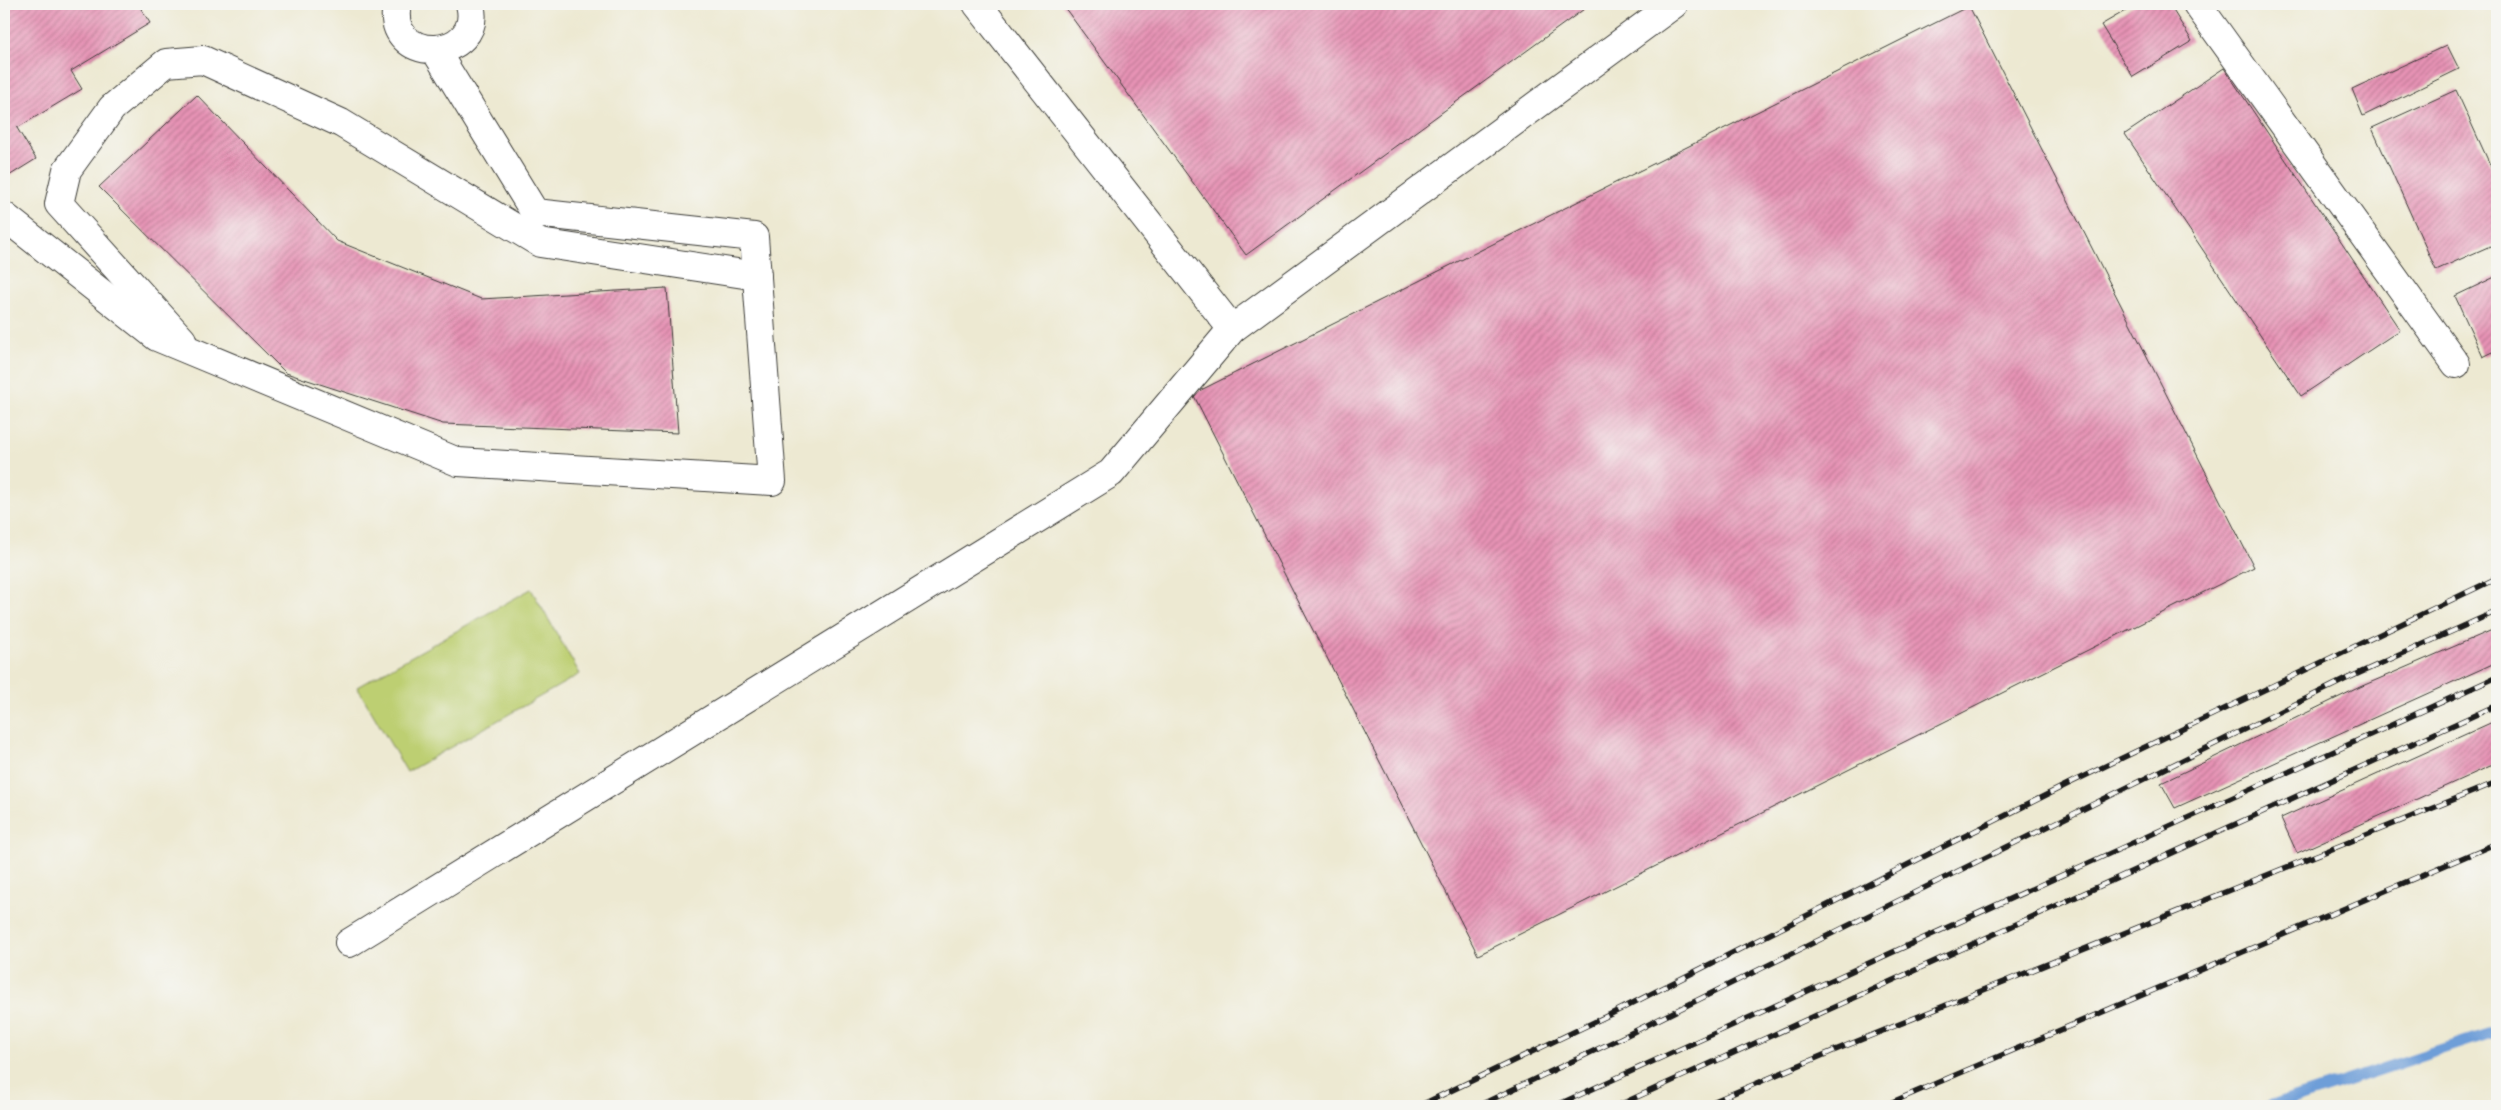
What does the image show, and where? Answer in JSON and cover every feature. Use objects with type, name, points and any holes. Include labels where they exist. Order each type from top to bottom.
[{"type":"lane","points":[[397,4],[397,23],[402,34],[411,43],[435,50],[447,48],[458,42],[465,33],[470,21],[470,4]]},
{"type":"lane","points":[[977,4],[1232,329]]},
{"type":"lane","points":[[349,944],[1111,473],[1232,329],[1674,4]]},
{"type":"lane","points":[[2197,4],[2456,364]]},
{"type":"lane","points":[[4,216],[157,337],[458,462],[772,481],[754,237],[535,213],[435,50]]},
{"type":"lane","points":[[193,352],[59,204],[67,170],[112,108],[166,63],[203,60],[341,123],[540,243],[757,276]]},
{"type":"green space","points":[[531,589],[580,674],[407,772],[357,687]]},
{"type":"building","points":[[4,4],[78,4],[80,6],[84,4],[138,4],[150,23],[71,71],[82,89],[17,128],[36,159],[4,179]]},
{"type":"building","points":[[1062,4],[1591,4],[1246,255]]},
{"type":"building","points":[[2137,4],[2169,4],[2192,41],[2133,77],[2101,25]]},
{"type":"building","points":[[1969,6],[2254,567],[1478,955],[1193,394]]},
{"type":"building","points":[[2447,45],[2459,69],[2363,116],[2352,89]]},
{"type":"building","points":[[2224,68],[2400,330],[2301,396],[2125,134]]},
{"type":"building","points":[[2456,90],[2497,180],[2497,243],[2436,270],[2372,128]]},
{"type":"building","points":[[197,95],[337,241],[481,299],[667,288],[678,433],[443,424],[286,373],[99,187]]},
{"type":"building","points":[[2497,276],[2497,350],[2483,357],[2455,296]]},
{"type":"building","points":[[2497,628],[2497,662],[2175,808],[2161,783],[2360,687]]},
{"type":"building","points":[[2497,720],[2497,763],[2297,853],[2281,818]]},
{"type":"waterway","points":[[2271,1106],[2497,1031]]},
{"type":"railway","points":[[1419,1106],[1611,1014],[2070,783],[2497,578]]},
{"type":"railway","points":[[1478,1106],[1621,1038],[2344,680],[2497,611]]},
{"type":"railway","points":[[1555,1106],[2497,677]]},
{"type":"railway","points":[[1617,1106],[2497,705]]},
{"type":"railway","points":[[1703,1106],[1833,1051],[2497,782]]},
{"type":"railway","points":[[1883,1106],[2497,843]]}]
